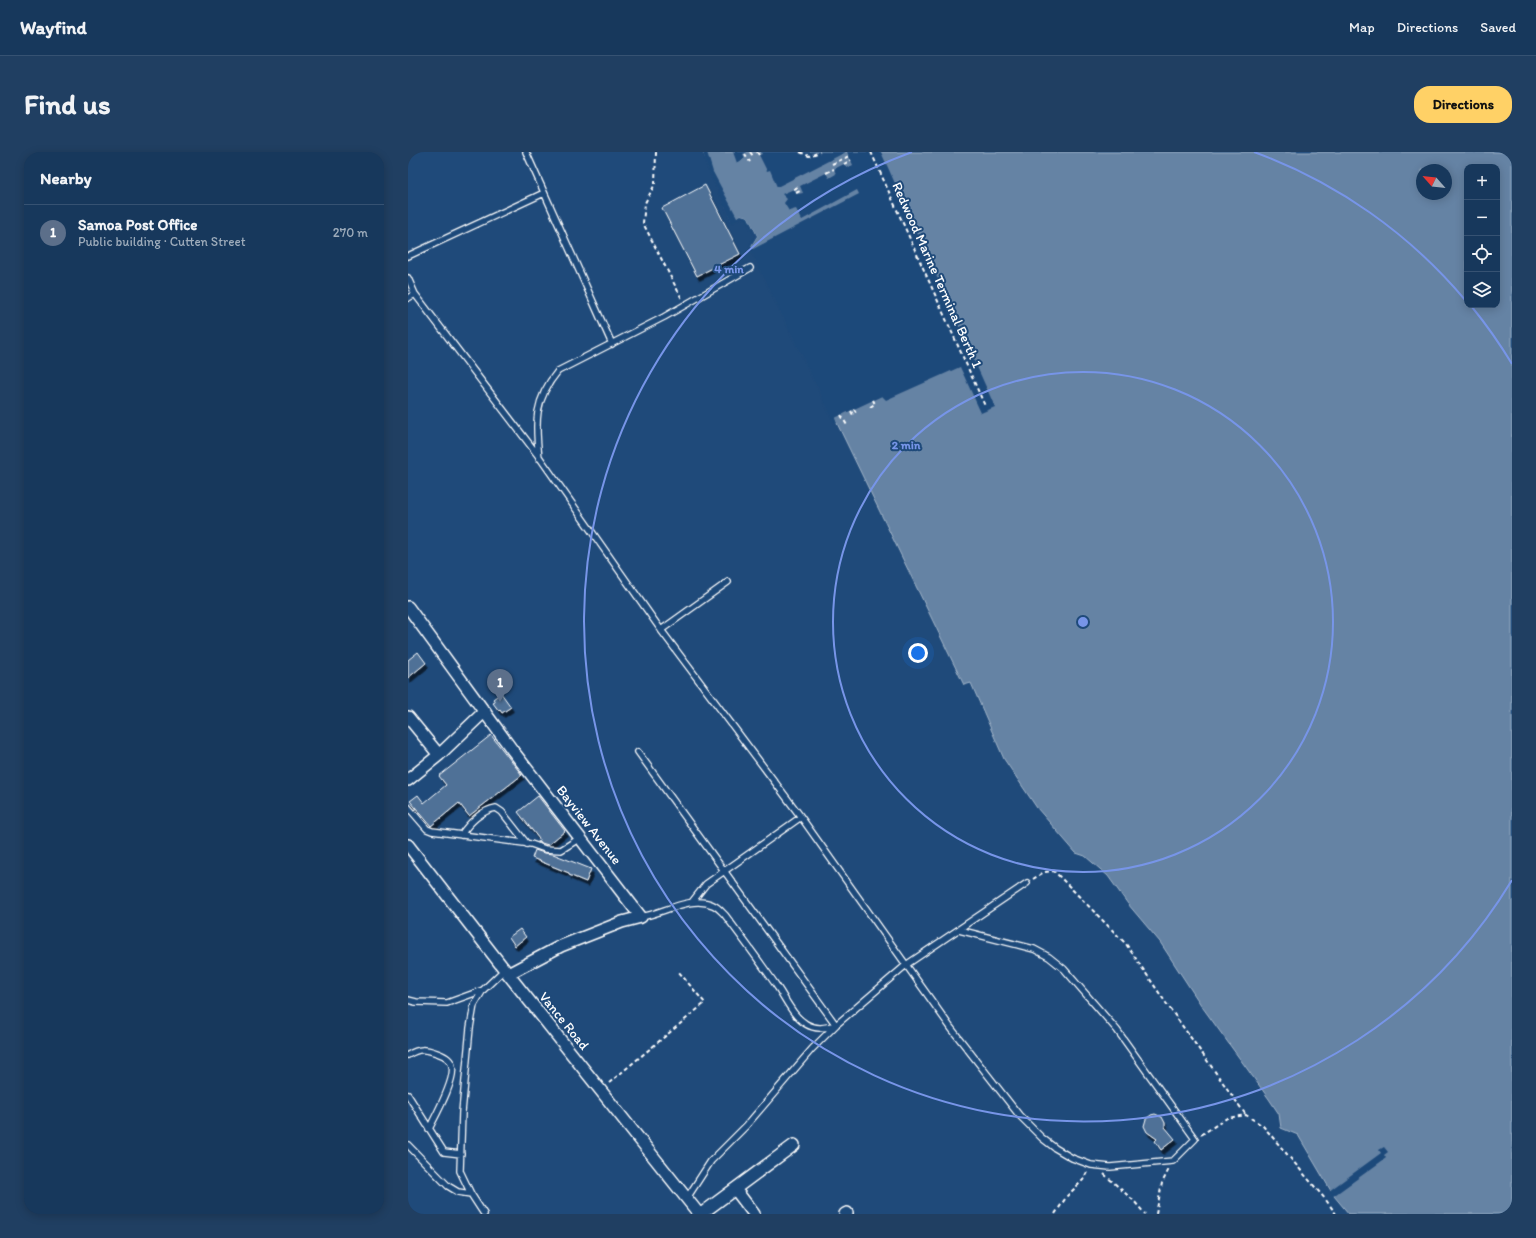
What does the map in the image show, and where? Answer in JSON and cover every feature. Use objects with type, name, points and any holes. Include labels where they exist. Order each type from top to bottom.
[{"type":"street","name":"Bayview Avenue","points":[[408,607],[513,751],[641,917]]},
{"type":"street","points":[[408,780],[439,755],[485,711]]},
{"type":"street","points":[[408,717],[439,755]]},
{"type":"street","name":"Vance Road","points":[[408,845],[506,972],[700,1214]]},
{"type":"street","points":[[506,972],[562,946],[622,922],[641,917]]},
{"type":"street","points":[[700,1214],[794,1145]]},
{"type":"street","points":[[735,1189],[754,1214]]},
{"type":"lane","points":[[526,152],[612,344]]},
{"type":"lane","points":[[408,256],[544,193]]},
{"type":"lane","points":[[540,458],[536,430],[538,408],[550,381],[558,371],[685,305],[750,268]]},
{"type":"lane","points":[[408,278],[415,294],[540,458],[661,630],[801,817],[951,1028],[1019,1115],[1042,1138],[1055,1148],[1072,1158],[1091,1165],[1110,1167],[1173,1161],[1195,1139],[1117,1030],[1064,970],[1049,957],[1034,948],[959,930]]},
{"type":"lane","points":[[408,298],[415,294]]},
{"type":"lane","points":[[661,630],[728,582]]},
{"type":"lane","points":[[638,752],[836,1025]]},
{"type":"lane","points":[[408,807],[427,828],[432,831],[527,844],[545,849],[561,850],[580,838]]},
{"type":"lane","points":[[461,835],[478,817],[489,809],[496,808],[502,812],[527,844]]},
{"type":"lane","points":[[692,902],[706,884],[801,817]]},
{"type":"lane","points":[[686,1198],[711,1161],[746,1126],[812,1049],[836,1025],[906,966],[1027,883]]},
{"type":"lane","points":[[641,917],[653,915],[692,902],[705,902],[715,906],[726,915],[797,1017],[814,1028],[823,1028],[836,1025]]},
{"type":"lane","points":[[408,1000],[416,1002],[447,1003],[483,990],[506,972]]},
{"type":"lane","points":[[483,990],[474,1005],[470,1028],[462,1112],[460,1171],[470,1194],[484,1214]]},
{"type":"lane","points":[[408,1055],[417,1049],[429,1050],[445,1055],[452,1065],[453,1078],[430,1129]]},
{"type":"lane","points":[[408,1095],[444,1152],[461,1154]]},
{"type":"lane","points":[[408,1145],[448,1186],[458,1192],[470,1194]]},
{"type":"path","points":[[656,152],[655,184],[645,203],[643,223],[685,305]]},
{"type":"path","points":[[750,152],[753,156]]},
{"type":"path","points":[[800,152],[809,156],[820,152]]},
{"type":"path","name":"Redwood Marine Terminal Berth 1","points":[[871,152],[985,406]]},
{"type":"path","points":[[745,154],[750,162]]},
{"type":"path","points":[[832,164],[849,156]]},
{"type":"path","points":[[844,164],[851,160]]},
{"type":"path","points":[[826,173],[834,169]]},
{"type":"path","points":[[794,188],[800,186]]},
{"type":"path","points":[[796,193],[802,190]]},
{"type":"path","points":[[870,407],[875,404],[873,400]]},
{"type":"path","points":[[854,409],[857,414]]},
{"type":"path","points":[[851,411],[854,417]]},
{"type":"path","points":[[841,415],[848,427]]},
{"type":"path","points":[[1027,883],[1044,872],[1054,871],[1126,944],[1246,1115],[1263,1126],[1326,1200],[1336,1214]]},
{"type":"path","points":[[600,1090],[705,1003],[678,971]]},
{"type":"path","points":[[1195,1139],[1227,1118],[1246,1115]]},
{"type":"path","points":[[1156,1214],[1162,1183],[1173,1161]]},
{"type":"path","points":[[1055,1214],[1067,1196],[1083,1180],[1091,1165],[1119,1187],[1145,1214]]},
{"type":"water","points":[[703,152],[1512,152],[1512,1214],[1349,1214],[1334,1196],[1298,1135],[1281,1128],[1279,1114],[1203,1008],[1160,942],[1128,904],[1108,876],[1085,856],[1076,853],[1037,808],[1004,759],[971,683],[964,685],[751,246],[757,236],[748,217],[741,215],[732,221]]},
{"type":"pier","points":[[703,152],[707,152],[713,172],[737,217],[741,215],[748,217],[757,236],[751,246],[753,249],[859,194],[857,190],[802,220],[796,209],[789,211],[784,203],[787,199],[782,194],[794,189],[797,194],[803,193],[800,186],[826,173],[829,178],[836,174],[834,169],[844,164],[847,168],[853,165],[847,152],[881,152],[995,407],[981,413],[960,367],[886,400],[882,396],[835,418],[837,423],[835,424],[749,247],[755,236],[746,219],[741,217],[732,223],[706,164]]},
{"type":"pier","points":[[733,152],[748,152],[743,154],[745,158],[737,163]]},
{"type":"pier","points":[[761,152],[846,152],[777,187],[770,170],[767,171],[759,155],[762,154]]},
{"type":"pier","points":[[1384,1147],[1388,1152],[1384,1155],[1386,1158],[1332,1197],[1329,1191],[1381,1153],[1379,1150]]},
{"type":"building","points":[[705,185],[740,254],[697,276],[662,208]]},
{"type":"building","points":[[418,652],[426,663],[408,678],[408,660]]},
{"type":"building","points":[[501,693],[511,707],[502,713],[493,703],[495,702],[493,699]]},
{"type":"building","points":[[491,735],[522,775],[469,816],[459,803],[431,826],[410,801],[418,795],[424,803],[446,785],[439,776]]},
{"type":"building","points":[[538,796],[565,831],[548,845],[538,842],[539,839],[518,812]]},
{"type":"building","points":[[535,850],[553,854],[591,869],[586,882],[569,875],[569,873],[532,858]]},
{"type":"building","points":[[520,929],[526,937],[515,946],[509,937]]},
{"type":"building","points":[[1155,1114],[1162,1117],[1165,1127],[1175,1139],[1161,1150],[1155,1141],[1157,1139],[1147,1132],[1144,1126],[1146,1119]]},
{"type":"place","name":"Samoa Post Office","points":[[500,702]]}]
